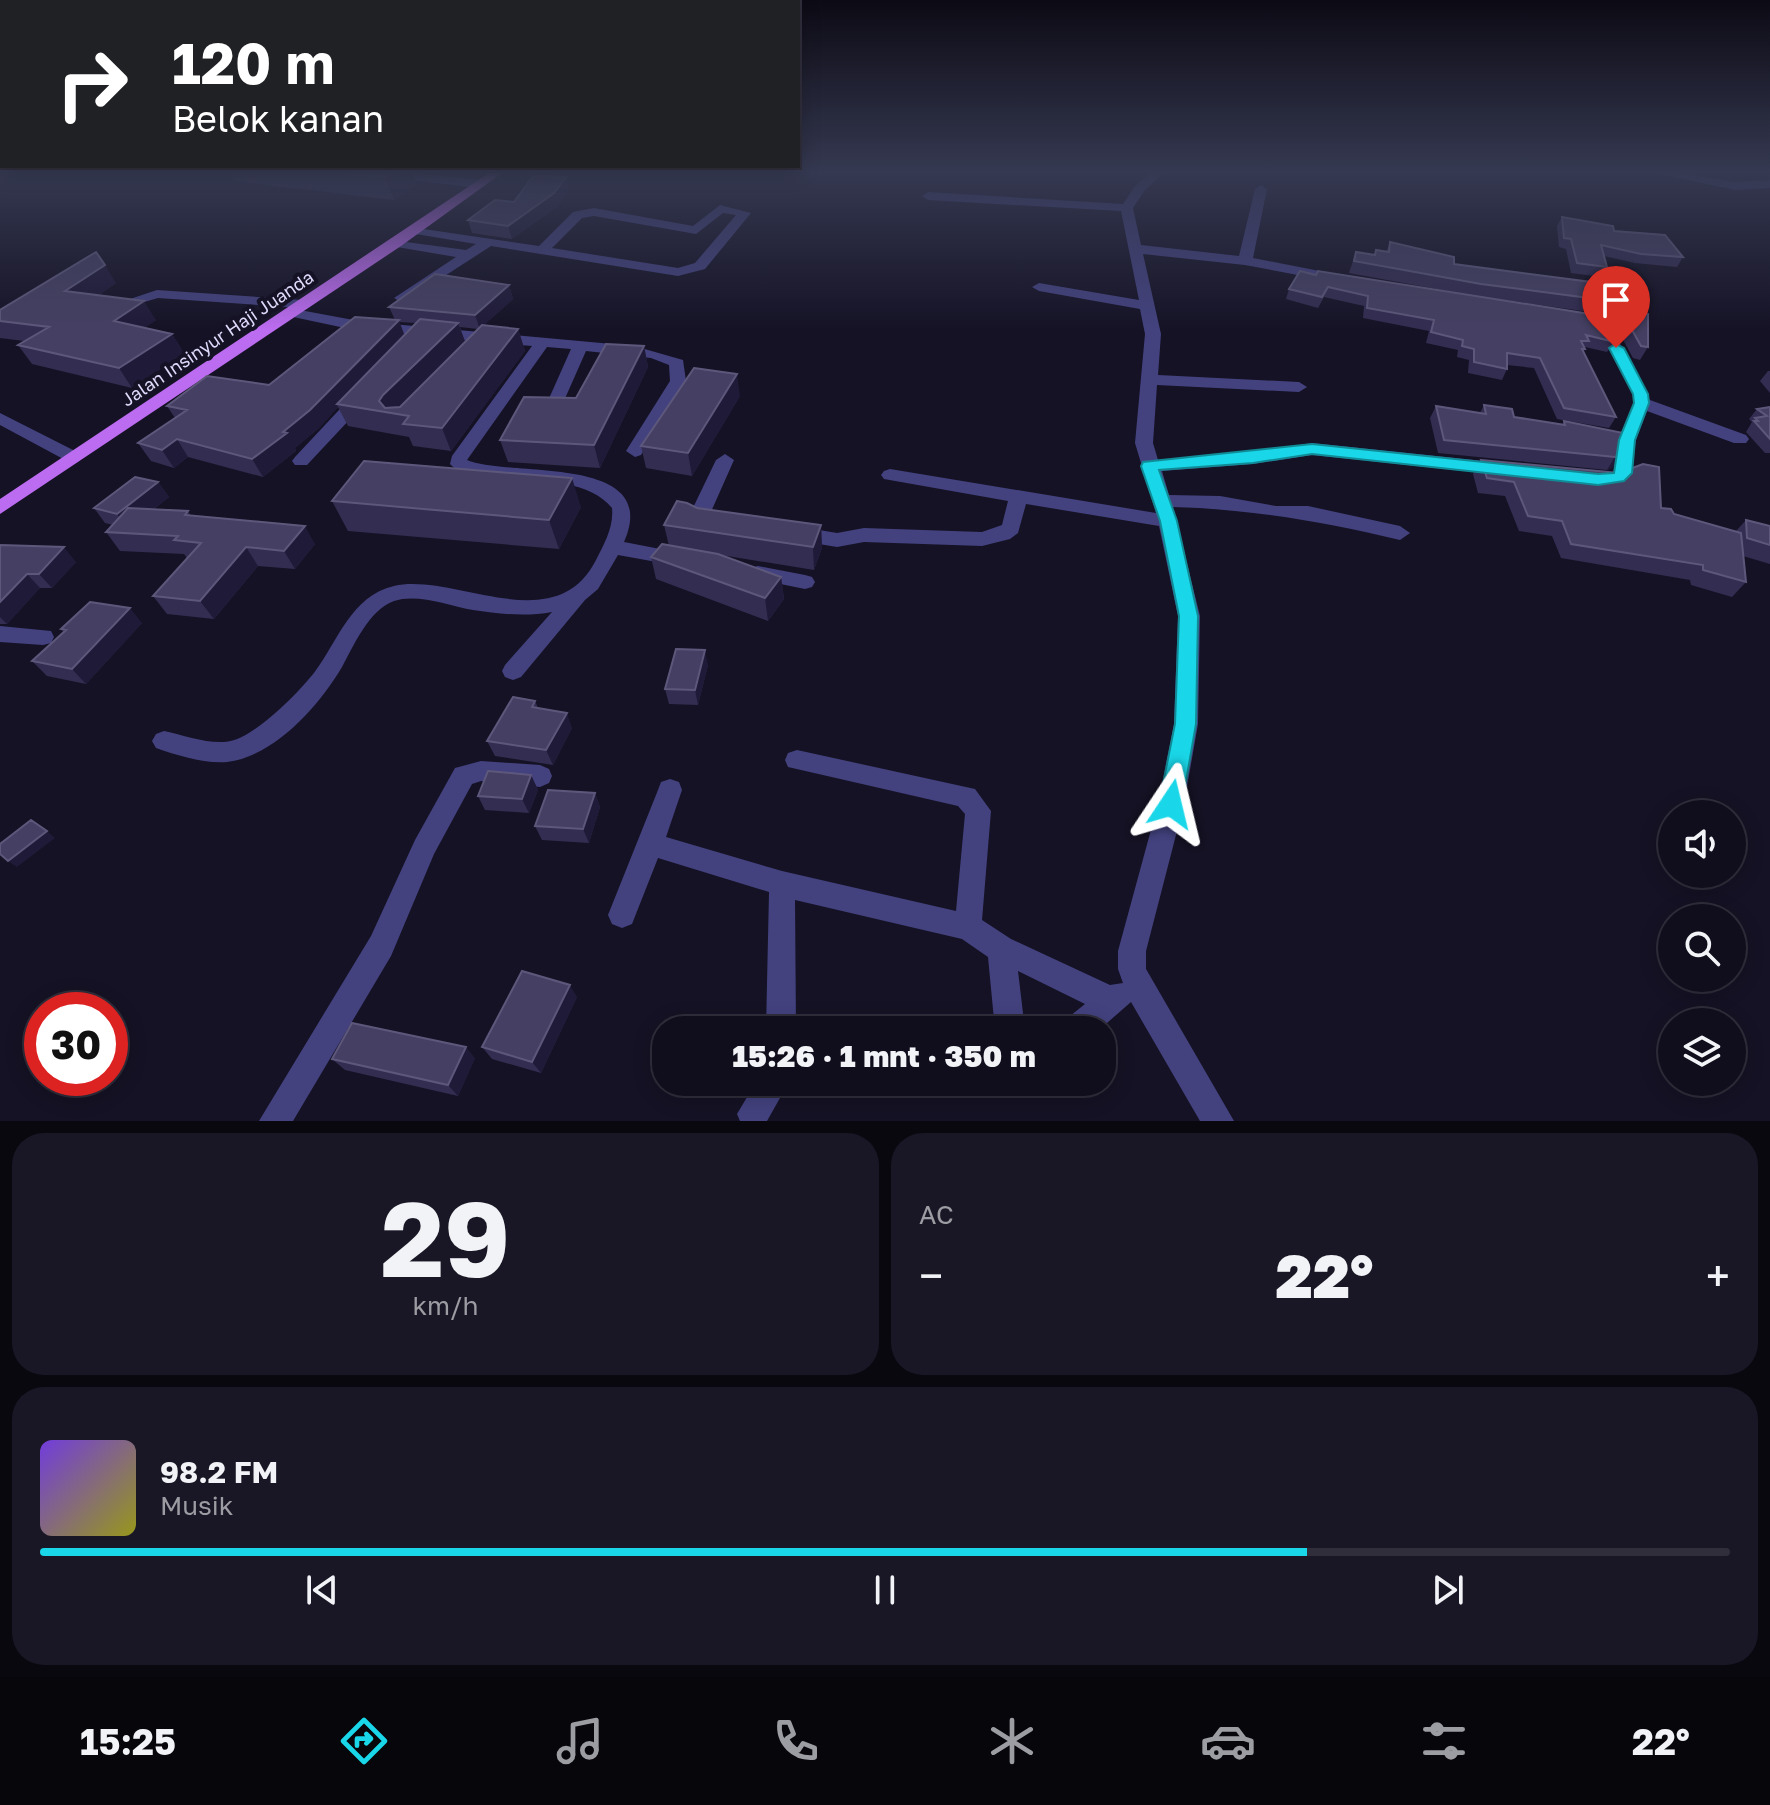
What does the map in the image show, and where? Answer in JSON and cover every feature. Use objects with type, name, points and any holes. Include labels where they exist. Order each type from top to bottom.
[{"type":"main road","name":"Jalan Insinyur Haji Juanda","points":[[0,508],[422,225]]},
{"type":"street","points":[[542,250],[567,225]]},
{"type":"street","points":[[668,225],[725,236]]},
{"type":"street","points":[[696,230],[701,225]]},
{"type":"street","points":[[415,230],[678,272],[700,266],[734,225]]},
{"type":"street","points":[[1131,225],[1153,334],[1144,436],[1149,466],[1165,511],[1189,616],[1186,724],[1171,804],[1132,951],[1132,969],[1138,986],[1218,1121]]},
{"type":"street","points":[[1245,261],[1253,225]]},
{"type":"street","points":[[401,298],[488,242]]},
{"type":"street","points":[[396,243],[470,255]]},
{"type":"street","points":[[1137,249],[1245,261],[1352,281]]},
{"type":"street","points":[[1039,287],[1149,306]]},
{"type":"street","points":[[110,308],[157,294],[296,308],[359,326],[424,331],[479,344],[543,342],[670,357],[677,363],[678,381],[635,451]]},
{"type":"street","points":[[1559,314],[1595,319],[1604,326],[1641,394],[1642,403],[1621,439],[1624,473],[1619,478],[1582,478]]},
{"type":"street","points":[[337,343],[359,326]]},
{"type":"street","points":[[403,353],[424,331]]},
{"type":"street","points":[[513,671],[578,595],[592,584],[613,547],[622,520],[620,505],[607,492],[582,482],[472,469],[459,464],[458,460],[543,342]]},
{"type":"street","points":[[551,412],[580,346]]},
{"type":"street","points":[[1150,380],[1299,387]]},
{"type":"street","points":[[188,383],[218,388]]},
{"type":"street","points":[[301,461],[372,385]]},
{"type":"street","points":[[1642,403],[1740,439]]},
{"type":"street","points":[[0,418],[73,457]]},
{"type":"street","points":[[1149,466],[1253,458],[1312,449],[1520,471]]},
{"type":"street","points":[[724,524],[699,518],[725,460]]},
{"type":"street","points":[[890,475],[1018,497],[1165,511],[1220,502],[1276,512],[1308,512],[1400,533]]},
{"type":"street","points":[[770,530],[837,540],[864,535],[982,539],[1003,534],[1011,528],[1018,497]]},
{"type":"street","points":[[613,547],[701,563]]},
{"type":"street","points":[[731,569],[805,582]]},
{"type":"street","points":[[164,741],[226,752],[264,735],[310,693],[366,613],[379,600],[392,594],[408,591],[484,604],[523,607],[553,604],[578,595]]},
{"type":"street","points":[[0,634],[43,637]]},
{"type":"street","points":[[797,760],[966,797],[974,804],[978,811],[968,927]]},
{"type":"street","points":[[275,1121],[381,946],[424,848],[464,775],[481,771],[540,776]]},
{"type":"street","points":[[622,915],[670,790]]},
{"type":"street","points":[[651,844],[782,884],[968,927],[1001,949],[1110,1000]]},
{"type":"street","points":[[781,1016],[782,884]]},
{"type":"street","points":[[1001,949],[1008,1016]]},
{"type":"street","points":[[1091,1016],[1110,1000],[1138,986]]},
{"type":"street","points":[[753,1114],[765,1096]]},
{"type":"building","points":[[1563,225],[1609,225],[1613,226],[1614,231],[1665,235],[1683,257],[1641,254],[1601,245],[1607,267],[1577,263],[1571,239],[1564,238]]},
{"type":"building","points":[[1390,242],[1454,257],[1454,264],[1599,283],[1604,300],[1481,284],[1354,261],[1356,252],[1375,255],[1376,250],[1389,252]]},
{"type":"building","points":[[96,252],[105,265],[65,291],[144,301],[114,321],[172,334],[119,368],[18,345],[49,327],[0,321],[0,310]]},
{"type":"building","points":[[1300,271],[1316,275],[1318,271],[1596,315],[1614,342],[1586,335],[1589,341],[1581,341],[1585,349],[1582,349],[1616,417],[1564,408],[1540,358],[1507,353],[1507,369],[1474,362],[1474,349],[1462,346],[1463,340],[1431,332],[1434,320],[1367,308],[1368,296],[1328,287],[1322,297],[1289,289]]},
{"type":"building","points":[[435,274],[509,285],[475,315],[389,307]]},
{"type":"building","points":[[1615,306],[1648,314],[1648,347],[1641,346],[1622,312]]},
{"type":"building","points":[[355,317],[399,320],[310,410],[283,432],[287,433],[252,459],[177,439],[162,450],[138,443],[187,410],[167,406],[207,376],[269,385]]},
{"type":"building","points":[[420,319],[458,323],[383,395],[379,401],[385,408],[400,407],[482,325],[518,329],[442,428],[403,424],[409,416],[337,404]]},
{"type":"building","points":[[606,344],[644,346],[594,445],[500,440],[524,397],[576,398]]},
{"type":"building","points":[[694,368],[737,374],[688,453],[641,446]]},
{"type":"building","points":[[1484,405],[1512,409],[1514,417],[1565,425],[1564,421],[1623,433],[1621,455],[1615,457],[1444,440],[1436,406],[1486,414]]},
{"type":"building","points":[[1770,407],[1770,439],[1754,421],[1758,421],[1755,418],[1767,416],[1757,409]]},
{"type":"building","points":[[1481,460],[1619,473],[1643,464],[1659,467],[1661,508],[1741,533],[1746,582],[1703,570],[1703,565],[1571,544],[1562,521],[1528,516],[1514,482],[1487,478]]},
{"type":"building","points":[[364,461],[572,478],[549,520],[332,501]]},
{"type":"building","points":[[135,477],[158,482],[117,514],[94,508]]},
{"type":"building","points":[[677,501],[697,508],[821,525],[813,547],[664,525]]},
{"type":"building","points":[[128,508],[188,511],[185,515],[305,526],[284,551],[246,547],[200,601],[153,596],[201,543],[174,540],[178,536],[106,532]]},
{"type":"building","points":[[1746,520],[1770,526],[1770,545],[1747,538]]},
{"type":"building","points":[[662,544],[718,554],[781,577],[765,598],[651,557]]},
{"type":"building","points":[[0,545],[64,547],[39,574],[27,574],[0,602]]},
{"type":"building","points":[[90,602],[130,608],[72,669],[32,661],[66,630],[61,629]]},
{"type":"building","points":[[676,649],[705,650],[695,690],[665,689]]},
{"type":"building","points":[[513,697],[535,701],[532,707],[567,713],[546,750],[487,741]]},
{"type":"building","points":[[488,771],[531,775],[522,799],[478,796]]},
{"type":"building","points":[[548,790],[595,793],[583,829],[535,826]]},
{"type":"building","points":[[31,820],[47,831],[8,861],[0,854],[0,844]]},
{"type":"building","points":[[522,971],[570,985],[532,1062],[482,1047]]},
{"type":"building","points":[[352,1023],[466,1047],[448,1085],[332,1059]]},
{"type":"route","points":[[1171,804],[1186,724],[1189,616],[1168,521],[1149,466],[1253,458],[1312,449],[1598,479],[1619,478],[1624,473],[1627,440],[1636,425],[1642,403],[1641,394],[1616,348]]}]
